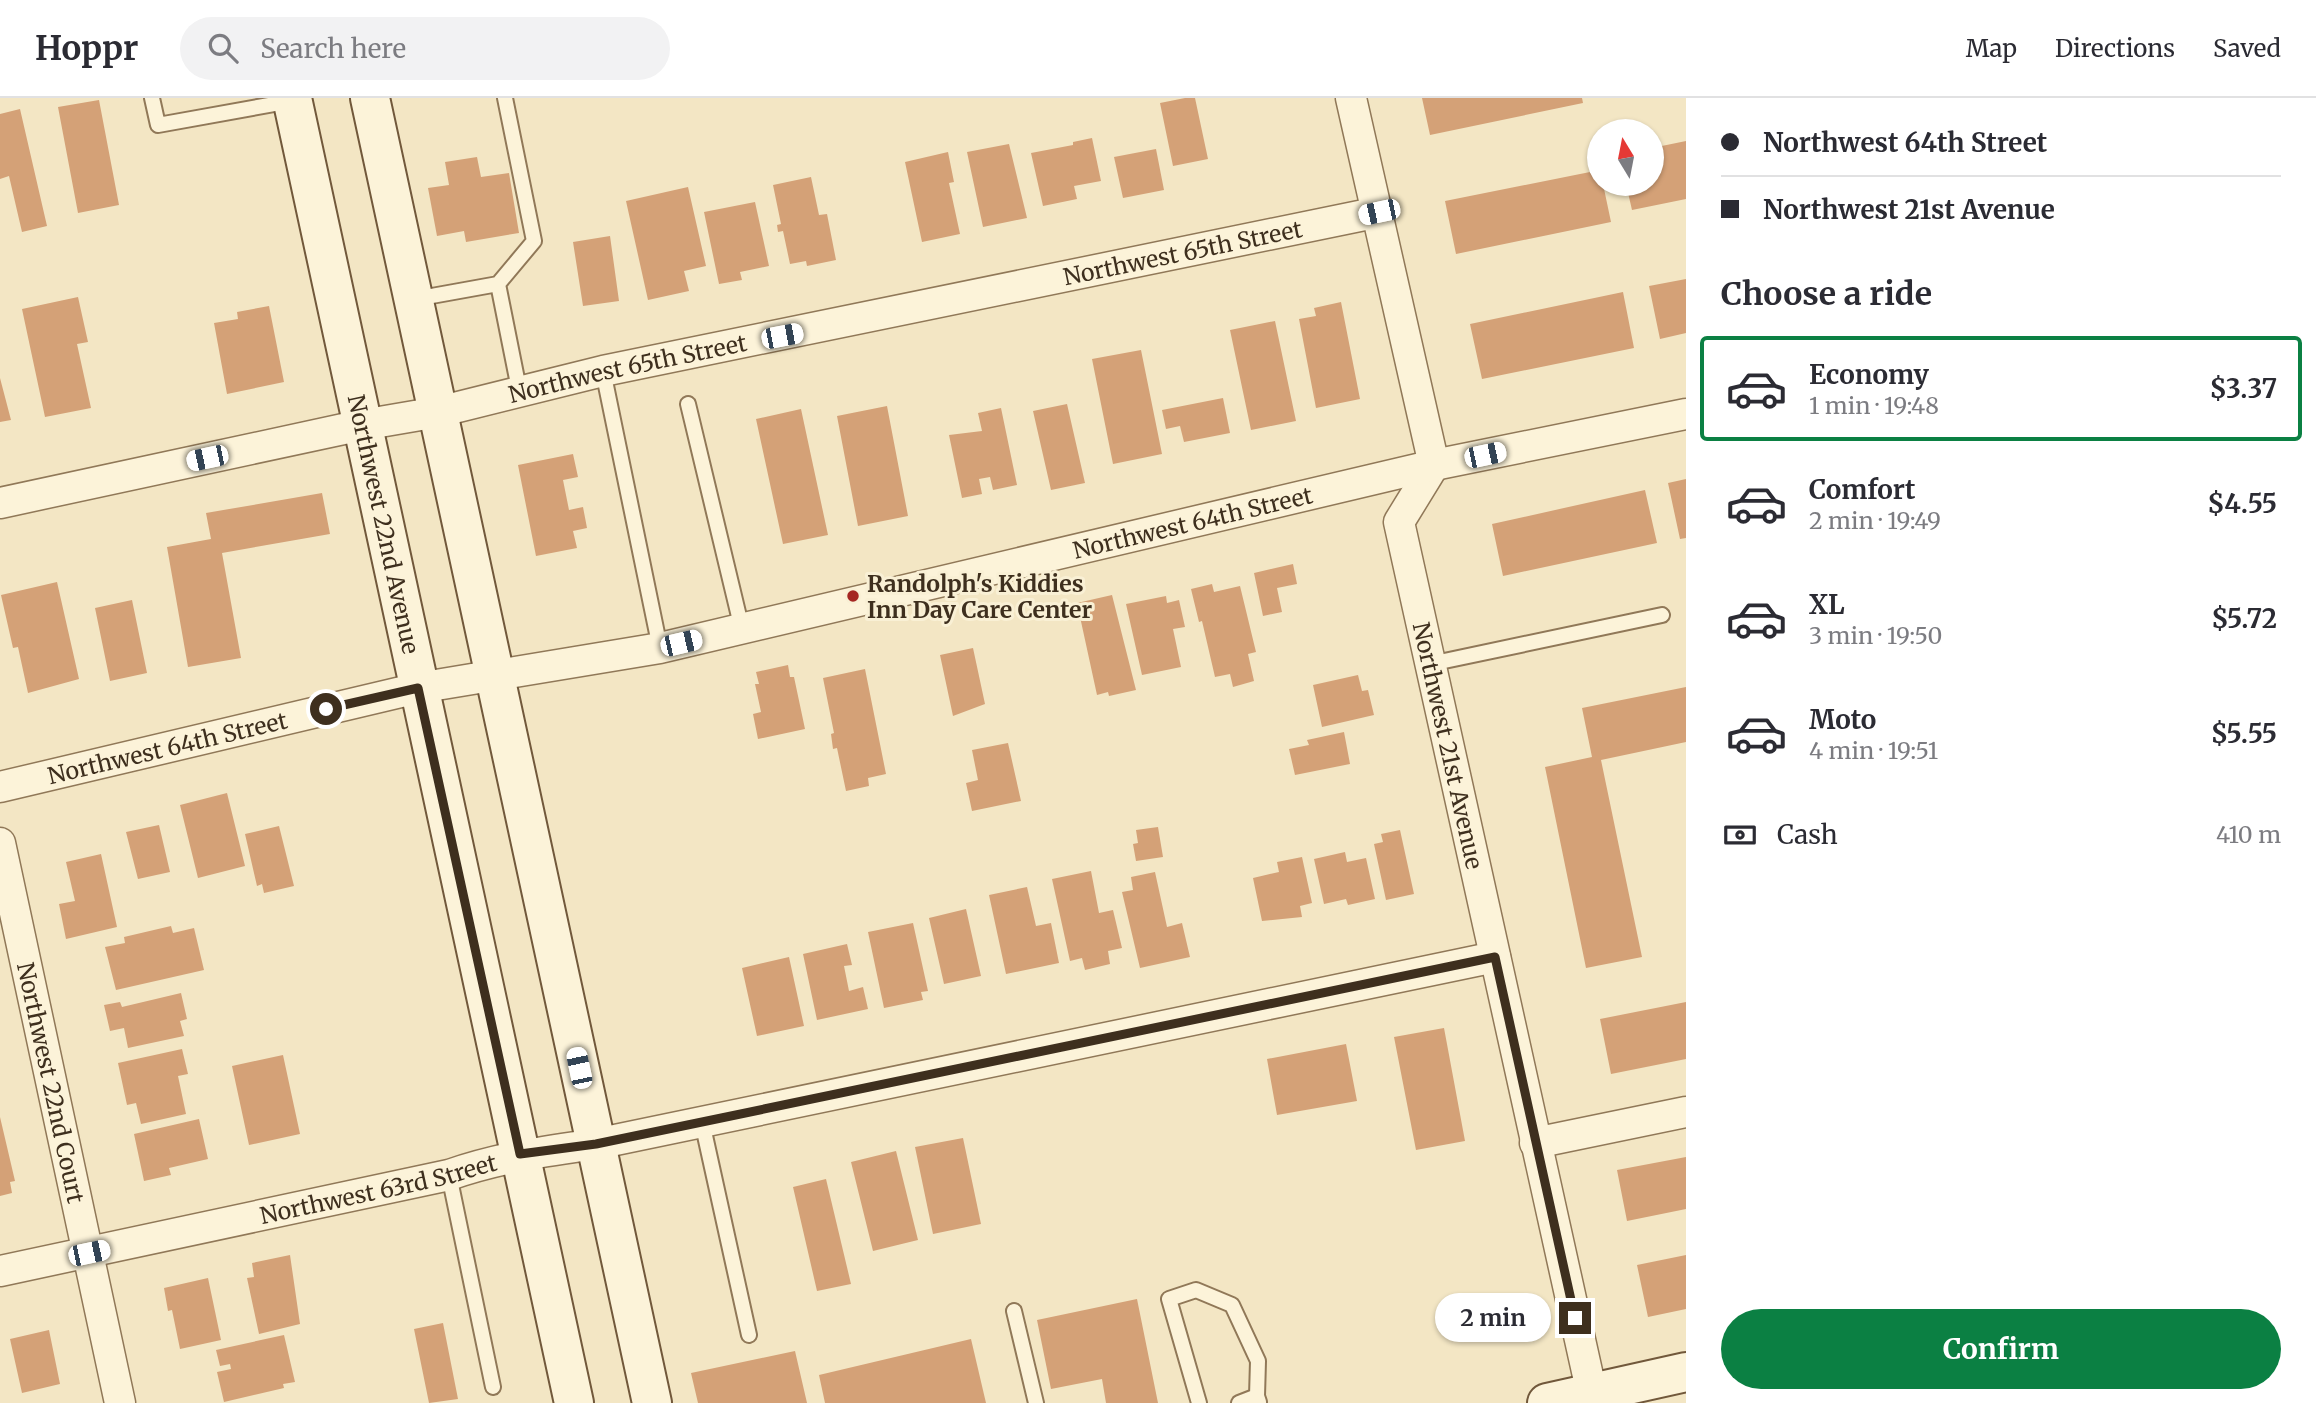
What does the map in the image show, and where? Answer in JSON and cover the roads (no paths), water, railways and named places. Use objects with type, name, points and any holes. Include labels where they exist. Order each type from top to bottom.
[{"type":"main road","points":[[370,98],[652,1403]]},
{"type":"main road","name":"Northwest 22nd Avenue","points":[[292,99],[574,1403]]},
{"type":"main road","points":[[1547,1403],[1593,1398],[1686,1372]]},
{"type":"street","points":[[1351,98],[1379,212],[1434,465]]},
{"type":"street","name":"Northwest 65th Street","points":[[0,503],[362,425],[438,412],[520,394],[603,371],[1379,212]]},
{"type":"street","name":"Northwest 64th Street","points":[[0,786],[418,688],[660,648],[1434,465],[1686,414]]},
{"type":"street","name":"Northwest 21st Avenue","points":[[1434,465],[1399,523],[1593,1398]]},
{"type":"street","name":"Northwest 22nd Court","points":[[0,843],[120,1403]]},
{"type":"street","name":"Northwest 63rd Street","points":[[0,1271],[449,1175],[485,1162],[520,1154],[596,1144],[1495,957]]},
{"type":"street","points":[[1535,1143],[1686,1112]]},
{"type":"lane","points":[[152,98],[158,125],[292,99]]},
{"type":"lane","points":[[414,299],[498,284],[534,241],[505,98]]},
{"type":"lane","points":[[498,284],[520,394]]},
{"type":"lane","points":[[603,371],[660,648]]},
{"type":"lane","points":[[688,404],[742,629]]},
{"type":"lane","points":[[1430,664],[1662,615]]},
{"type":"lane","points":[[702,1122],[749,1335]]},
{"type":"lane","points":[[449,1175],[494,1387]]},
{"type":"lane","points":[[1199,1403],[1169,1299],[1196,1290],[1232,1305],[1258,1362],[1258,1399],[1239,1403]]},
{"type":"lane","points":[[1014,1311],[1036,1403]]},
{"type":"place","name":"Randolph's Kiddies Inn Day Care Center","points":[[853,596]]}]
